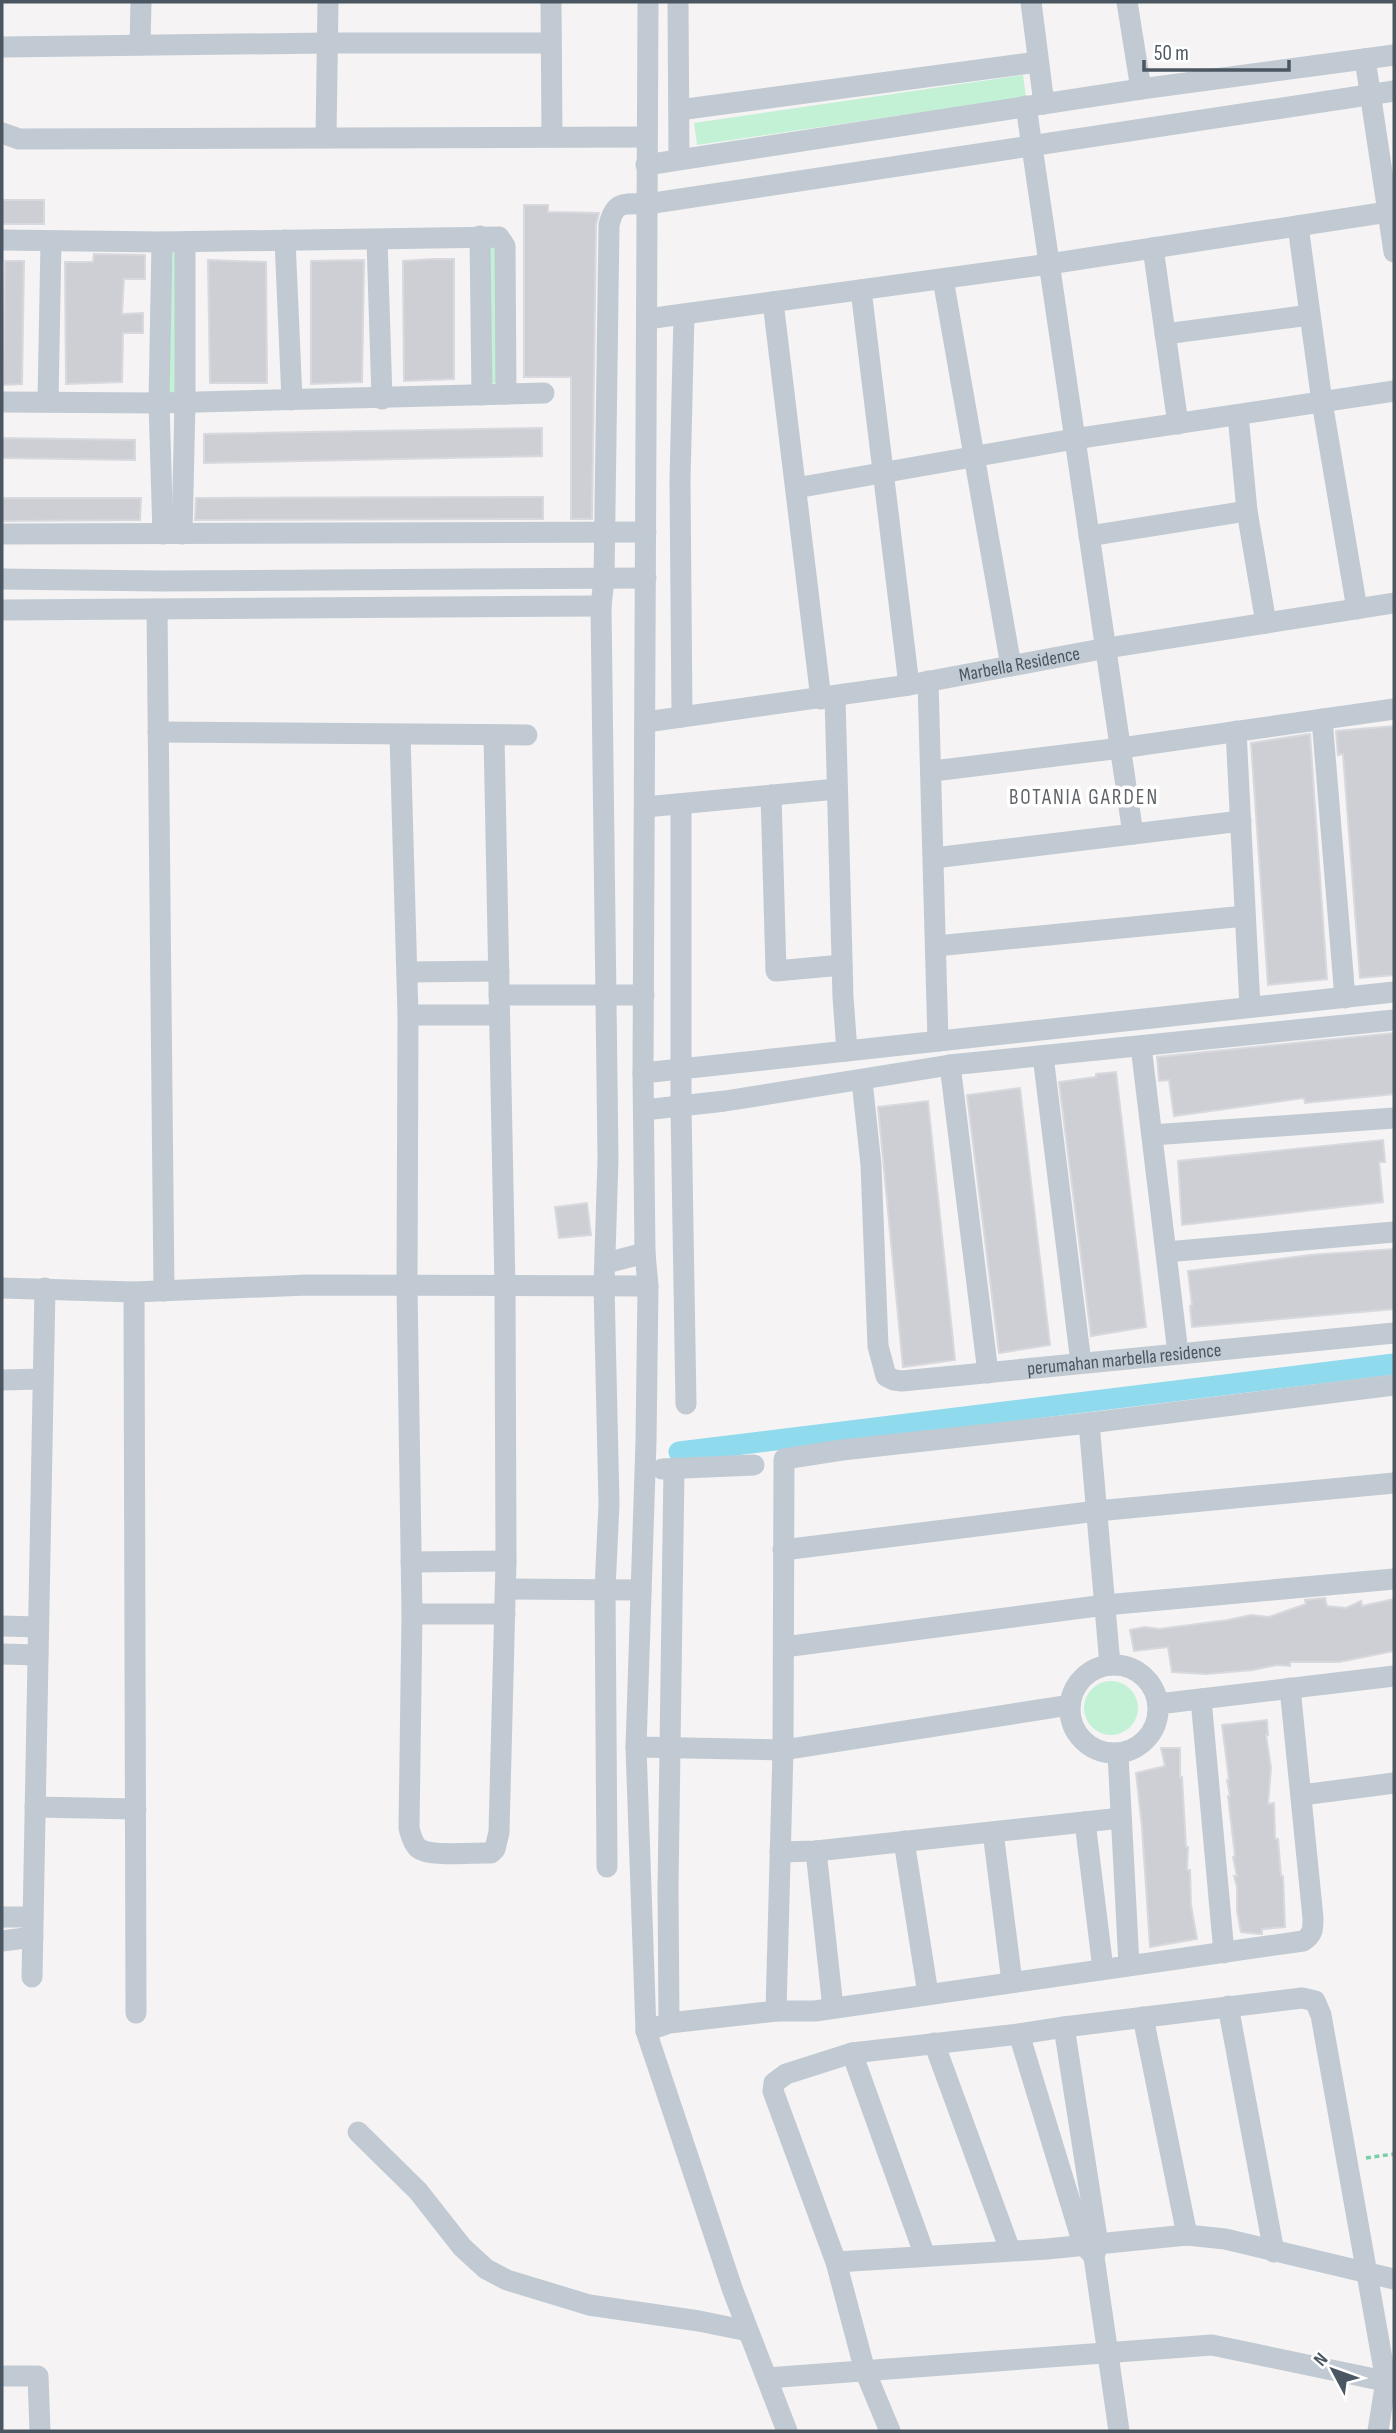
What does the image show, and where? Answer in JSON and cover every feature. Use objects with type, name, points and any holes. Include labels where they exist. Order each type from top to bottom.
[{"type":"street","points":[[140,45],[141,2]]},
{"type":"street","points":[[326,138],[328,2]]},
{"type":"street","points":[[551,2],[552,137]]},
{"type":"street","points":[[648,2],[643,1073],[645,1253],[648,1286],[636,1747],[646,2031],[748,2331],[786,2431]]},
{"type":"street","points":[[678,2],[679,159]]},
{"type":"street","points":[[1031,2],[1038,62],[1032,146],[1133,834]]},
{"type":"street","points":[[1127,2],[1141,89]]},
{"type":"street","points":[[2,54],[2,47],[551,43]]},
{"type":"street","points":[[646,164],[1141,89],[1394,55]]},
{"type":"street","points":[[1365,59],[1391,212],[1394,252]]},
{"type":"street","points":[[679,110],[1038,62]]},
{"type":"street","points":[[607,1867],[605,1589],[609,1504],[604,1286],[606,996],[601,606],[604,579],[609,225],[612,212],[622,204],[647,204],[1394,91]]},
{"type":"street","points":[[2,133],[19,139],[646,136]]},
{"type":"street","points":[[646,319],[1049,264],[1391,212]]},
{"type":"street","points":[[1298,226],[1322,402],[1357,609]]},
{"type":"street","points":[[480,236],[482,395]]},
{"type":"street","points":[[2,240],[185,242],[499,237],[505,246],[506,394]]},
{"type":"street","points":[[285,240],[292,400]]},
{"type":"street","points":[[377,240],[382,399]]},
{"type":"street","points":[[48,402],[51,241]]},
{"type":"street","points":[[162,242],[159,403],[172,534]]},
{"type":"street","points":[[172,534],[185,402],[185,242]]},
{"type":"street","points":[[1153,248],[1178,424]]},
{"type":"street","points":[[943,279],[1011,666]]},
{"type":"street","points":[[861,290],[885,472],[933,771],[938,1041]]},
{"type":"street","points":[[773,302],[796,488],[828,698],[838,789],[847,1051]]},
{"type":"street","points":[[682,717],[680,481],[684,314]]},
{"type":"street","points":[[1165,334],[1310,316]]},
{"type":"street","points":[[796,488],[1074,439],[1394,391]]},
{"type":"street","points":[[2,402],[159,403],[544,393]]},
{"type":"street","points":[[1238,415],[1247,511],[1266,623]]},
{"type":"street","points":[[646,500],[682,499]]},
{"type":"street","points":[[1089,536],[1247,511]]},
{"type":"street","points":[[2,534],[646,532]]},
{"type":"street","points":[[2,579],[159,581],[646,578]]},
{"type":"street","name":"Marbella Residence","points":[[646,722],[828,698],[1107,648],[1394,603]]},
{"type":"street","points":[[2,610],[601,606]]},
{"type":"street","points":[[158,609],[164,1291]]},
{"type":"street","points":[[933,771],[1121,748],[1394,709]]},
{"type":"street","points":[[1322,719],[1345,998]]},
{"type":"street","points":[[1237,731],[1250,1007]]},
{"type":"street","points":[[158,732],[527,735]]},
{"type":"street","points":[[400,735],[408,972],[407,1286],[412,1614],[409,1814],[412,1839],[417,1847],[427,1853],[491,1853],[495,1849],[499,1832],[506,1588],[505,1287],[494,735]]},
{"type":"street","points":[[645,807],[838,789]]},
{"type":"street","points":[[771,795],[776,971],[842,965]]},
{"type":"street","points":[[681,804],[681,1107],[686,1404]]},
{"type":"street","points":[[934,858],[1241,821]]},
{"type":"street","points":[[936,946],[1245,916]]},
{"type":"street","points":[[408,972],[499,971]]},
{"type":"street","points":[[643,1073],[1394,992]]},
{"type":"street","points":[[408,1015],[499,1005],[644,995]]},
{"type":"street","points":[[644,1110],[862,1081],[950,1065],[1394,1020]]},
{"type":"street","points":[[1141,1046],[1178,1353]]},
{"type":"street","points":[[1043,1056],[1081,1363]]},
{"type":"street","points":[[950,1065],[988,1373]]},
{"type":"street","name":"perumahan marbella residence","points":[[862,1081],[871,1165],[878,1346],[886,1376],[894,1380],[1394,1333]]},
{"type":"street","points":[[1152,1135],[1394,1118]]},
{"type":"street","points":[[1166,1252],[1394,1232]]},
{"type":"street","points":[[606,1264],[645,1253]]},
{"type":"street","points":[[2,1288],[134,1292],[307,1285],[648,1286]]},
{"type":"street","points":[[32,1977],[45,1288]]},
{"type":"street","points":[[134,1292],[136,2014]]},
{"type":"street","points":[[2,1380],[43,1379]]},
{"type":"street","points":[[776,2011],[783,1750],[784,1459],[1394,1385]]},
{"type":"street","points":[[1089,1423],[1110,1665]]},
{"type":"street","points":[[645,1470],[754,1465]]},
{"type":"street","points":[[669,2023],[668,1888],[674,1468]]},
{"type":"street","points":[[783,1550],[1097,1511],[1394,1483]]},
{"type":"street","points":[[411,1562],[506,1561]]},
{"type":"street","points":[[784,1647],[1105,1605],[1394,1579]]},
{"type":"street","points":[[506,1588],[641,1590]]},
{"type":"street","points":[[412,1614],[505,1614]]},
{"type":"street","points":[[2,1626],[38,1627]]},
{"type":"street","points":[[2,1654],[38,1655]]},
{"type":"street","points":[[1110,1665],[1132,1668],[1145,1677],[1154,1690],[1158,1704],[1155,1725],[1143,1742],[1132,1750],[1118,1754],[1091,1748],[1080,1739],[1069,1714],[1070,1699],[1076,1684],[1087,1673],[1110,1665]]},
{"type":"street","points":[[1158,1704],[1394,1676]]},
{"type":"street","points":[[646,2031],[669,2023],[776,2011],[833,2008],[1303,1941],[1313,1930],[1290,1688]]},
{"type":"street","points":[[1201,1699],[1224,1953]]},
{"type":"street","points":[[636,1747],[783,1750],[1070,1705]]},
{"type":"street","points":[[1118,1754],[1129,1965]]},
{"type":"street","points":[[606,1773],[637,1769]]},
{"type":"street","points":[[1302,1795],[1394,1783]]},
{"type":"street","points":[[35,1807],[136,1810]]},
{"type":"street","points":[[780,1852],[816,1851],[1121,1818]]},
{"type":"street","points":[[1086,1822],[1103,1969]]},
{"type":"street","points":[[993,1832],[1012,1982]]},
{"type":"street","points":[[904,1841],[928,1994]]},
{"type":"street","points":[[816,1851],[833,2008]]},
{"type":"street","points":[[2,1917],[33,1927]]},
{"type":"street","points":[[2,1941],[33,1927]]},
{"type":"street","points":[[890,2431],[865,2371],[836,2262],[774,2091],[774,2083],[779,2078],[852,2053],[1020,2035],[1302,1998],[1315,2001],[1321,2015],[1366,2271],[1390,2382],[1378,2431]]},
{"type":"street","points":[[1228,2006],[1274,2252]]},
{"type":"street","points":[[1143,2017],[1187,2235]]},
{"type":"street","points":[[1065,2027],[1092,2249],[1119,2431]]},
{"type":"street","points":[[1020,2035],[1092,2249]]},
{"type":"street","points":[[933,2043],[1010,2250]]},
{"type":"street","points":[[852,2053],[925,2256]]},
{"type":"street","points":[[358,2132],[418,2190],[463,2247],[486,2269],[507,2280],[589,2305],[748,2331]]},
{"type":"street","points":[[836,2262],[1010,2250],[1092,2249],[1187,2235],[1225,2239],[1394,2279]]},
{"type":"street","points":[[767,2378],[1212,2345],[1390,2382]]},
{"type":"street","points":[[2,2376],[38,2376],[40,2431]]},
{"type":"path","points":[[1346,2162],[1394,2154]]},
{"type":"green space","points":[[1023,75],[1026,97],[697,145],[694,123]]},
{"type":"green space","points":[[485,243],[499,243],[500,383],[486,384]]},
{"type":"green space","points":[[181,247],[181,396],[167,396],[166,248]]},
{"type":"green space","points":[[1111,1681],[1130,1689],[1138,1708],[1130,1727],[1111,1735],[1092,1727],[1084,1708],[1092,1689]]},
{"type":"building","points":[[2,200],[44,200],[44,224],[2,224]]},
{"type":"building","points":[[524,205],[548,205],[548,212],[599,213],[596,225],[592,519],[571,519],[571,377],[524,377]]},
{"type":"building","points":[[94,254],[145,255],[145,279],[124,279],[122,314],[143,313],[143,333],[123,333],[122,382],[66,384],[65,262],[93,262]]},
{"type":"building","points":[[454,259],[454,379],[404,381],[403,261]]},
{"type":"building","points":[[208,260],[266,262],[267,383],[210,383]]},
{"type":"building","points":[[364,260],[362,382],[311,384],[311,261]]},
{"type":"building","points":[[5,261],[24,261],[22,384],[3,385]]},
{"type":"building","points":[[542,428],[542,456],[204,463],[204,434]]},
{"type":"building","points":[[2,438],[135,440],[135,460],[2,458]]},
{"type":"building","points":[[543,497],[543,519],[195,520],[196,498]]},
{"type":"building","points":[[2,498],[141,498],[140,520],[2,521]]},
{"type":"building","points":[[1394,726],[1394,975],[1360,978],[1343,754],[1338,755],[1336,731]]},
{"type":"building","points":[[1310,734],[1327,979],[1268,985],[1251,743]]},
{"type":"building","points":[[1394,1033],[1394,1094],[1305,1103],[1304,1098],[1174,1116],[1169,1080],[1159,1081],[1157,1057]]},
{"type":"building","points":[[1116,1072],[1146,1327],[1091,1336],[1059,1082]]},
{"type":"building","points":[[1020,1088],[1050,1345],[999,1353],[967,1095]]},
{"type":"building","points":[[928,1101],[955,1360],[903,1367],[878,1107]]},
{"type":"building","points":[[1383,1140],[1385,1162],[1379,1162],[1383,1202],[1182,1225],[1178,1161]]},
{"type":"building","points":[[587,1203],[591,1235],[559,1238],[555,1207]]},
{"type":"building","points":[[1394,1249],[1394,1309],[1192,1327],[1188,1271],[1310,1255]]},
{"type":"building","points":[[1325,1598],[1327,1606],[1346,1608],[1361,1601],[1362,1606],[1394,1599],[1394,1651],[1339,1662],[1290,1662],[1290,1666],[1277,1665],[1206,1674],[1172,1672],[1168,1647],[1134,1651],[1130,1630],[1145,1627],[1159,1629],[1251,1615],[1269,1617],[1306,1604],[1305,1600]]},
{"type":"building","points":[[1267,1720],[1266,1735],[1271,1768],[1268,1804],[1274,1803],[1275,1839],[1278,1839],[1283,1876],[1285,1927],[1262,1929],[1262,1934],[1259,1934],[1241,1932],[1237,1911],[1234,1876],[1237,1876],[1233,1857],[1229,1780],[1222,1725]]},
{"type":"building","points":[[1161,1748],[1180,1748],[1180,1777],[1188,1847],[1187,1870],[1190,1870],[1191,1905],[1197,1939],[1150,1947],[1136,1773],[1165,1766]]},
{"type":"waterway","points":[[679,1452],[1394,1364]]},
{"type":"district","name":"BOTANIA GARDEN","points":[[1084,797]]}]
